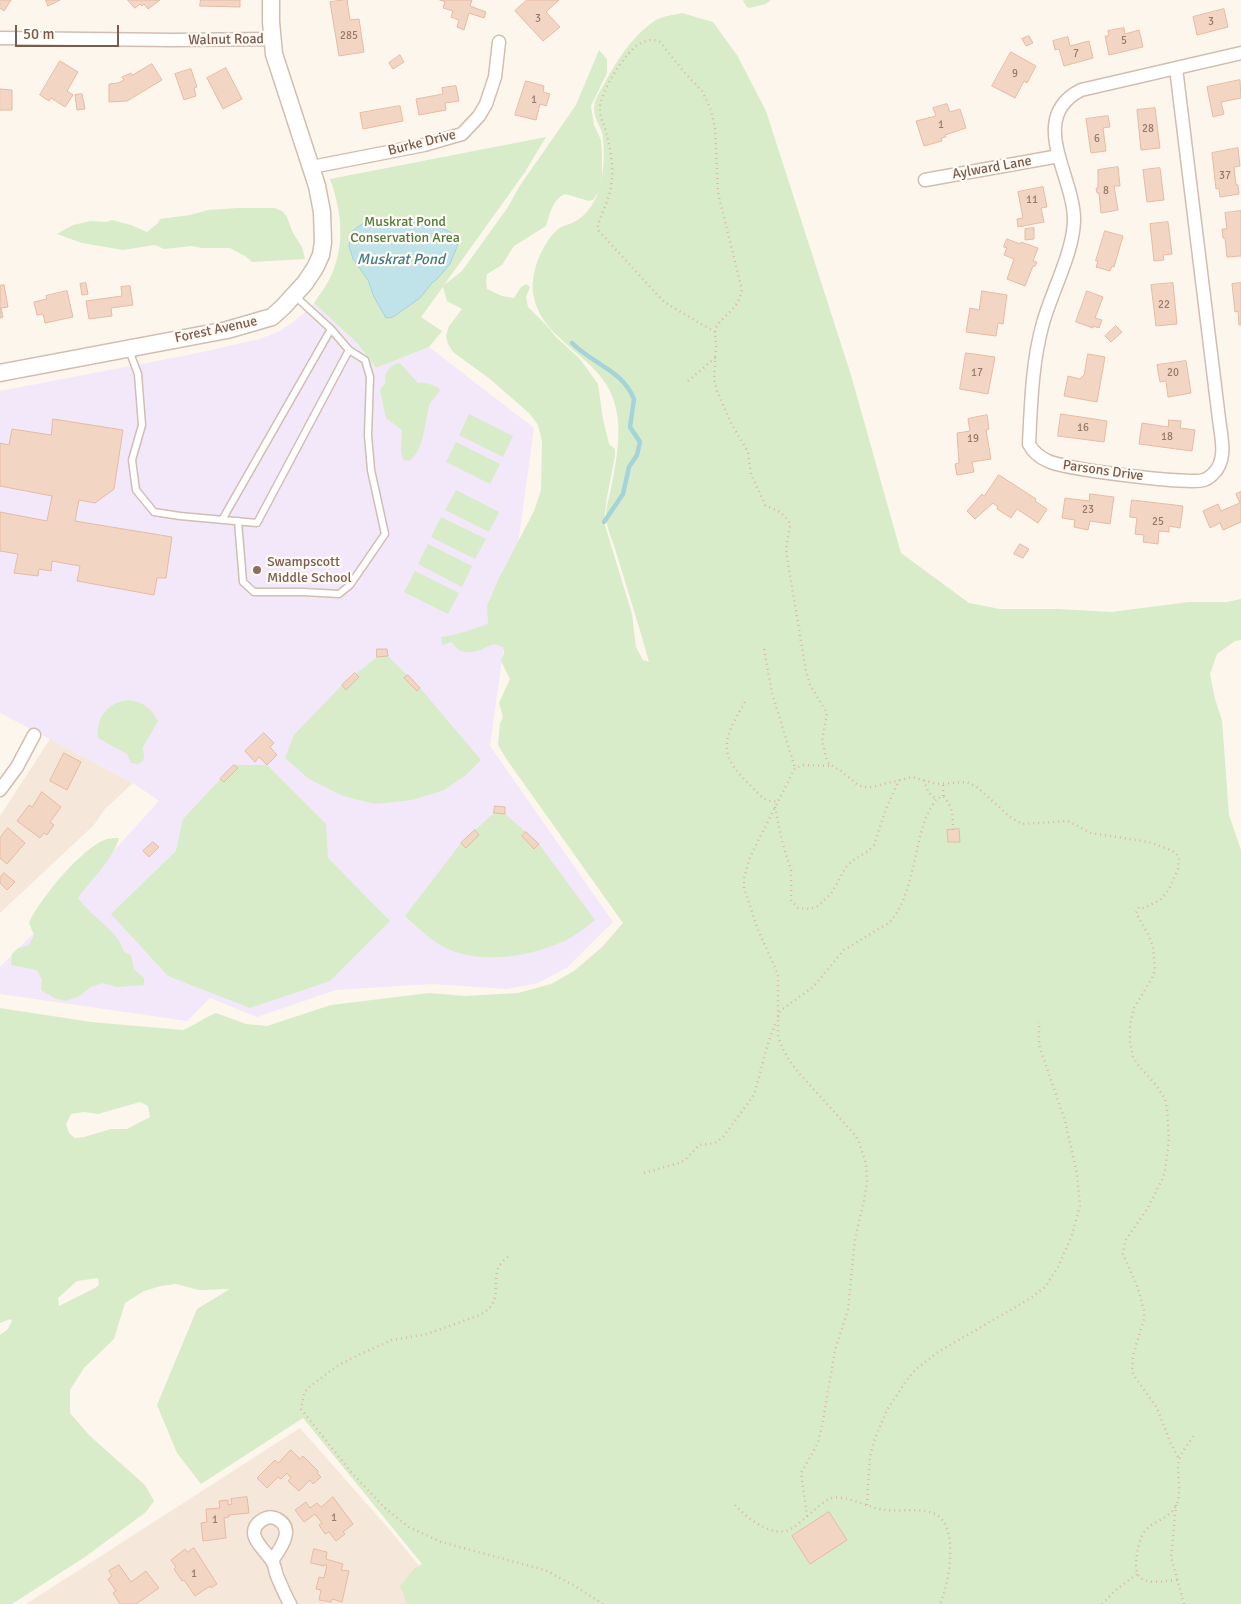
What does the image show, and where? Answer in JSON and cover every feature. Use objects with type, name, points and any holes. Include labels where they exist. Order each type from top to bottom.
[{"type":"street","name":"Forest Avenue","points":[[0,373],[251,324],[272,317],[295,296],[315,268],[321,256],[323,242],[322,212],[312,167],[274,54],[271,0]]},
{"type":"street","name":"Walnut Road","points":[[0,38],[272,39]]},
{"type":"street","name":"Burke Drive","points":[[312,167],[424,145],[462,134],[479,116],[486,104],[495,77],[499,42]]},
{"type":"street","name":"Parsons Drive","points":[[1176,68],[1222,446],[1222,459],[1219,468],[1212,476],[1203,480],[1174,481],[1048,462],[1033,452],[1029,444],[1033,382],[1039,342],[1053,290],[1067,254],[1074,220],[1054,132],[1056,118],[1061,106],[1069,96],[1081,90],[1176,68],[1241,53]]},
{"type":"street","name":"Aylward Lane","points":[[924,180],[1059,156]]},
{"type":"street","points":[[0,790],[17,767],[34,735]]},
{"type":"street","points":[[272,1562],[290,1604]]},
{"type":"lane","points":[[238,521],[242,549],[242,582],[254,592],[339,594],[350,585],[385,534],[371,470],[368,435],[370,377],[365,360],[349,350],[331,329],[295,296]]},
{"type":"lane","points":[[222,520],[331,329]]},
{"type":"lane","points":[[129,348],[138,374],[142,425],[132,460],[136,490],[154,512],[257,523],[349,350]]},
{"type":"path","points":[[715,332],[664,302],[598,230],[598,225],[611,190],[612,174],[609,142],[601,116],[600,101],[625,57],[642,42],[654,40],[660,42],[684,72],[702,90],[711,110],[715,128],[718,193],[742,290],[739,302],[718,324],[715,332],[716,357],[714,379],[730,421],[748,452],[751,474],[765,505],[780,512],[789,521],[790,526],[786,549],[802,650],[810,685],[827,714],[822,741],[826,758],[830,764],[858,785],[864,787],[912,777],[930,783],[967,782],[973,784],[1010,817],[1022,824],[1068,821],[1091,834],[1159,845],[1176,853],[1179,858],[1178,869],[1169,889],[1160,900],[1144,908],[1139,907],[1136,913],[1153,947],[1155,970],[1134,1008],[1130,1025],[1130,1042],[1133,1057],[1137,1064],[1156,1085],[1164,1099],[1168,1109],[1169,1139],[1162,1180],[1147,1209],[1125,1241],[1123,1254],[1138,1288],[1144,1311],[1144,1319],[1133,1356],[1132,1371],[1157,1408],[1179,1459],[1179,1485],[1171,1562],[1184,1604]]},
{"type":"path","points":[[688,381],[716,357]]},
{"type":"path","points":[[764,649],[772,693],[795,768],[750,857],[744,878],[744,888],[749,905],[778,974],[778,1037],[789,1060],[855,1135],[866,1164],[867,1181],[854,1247],[848,1310],[835,1350],[830,1389],[818,1443],[801,1473],[807,1516]]},
{"type":"path","points":[[746,702],[728,736],[727,756],[732,766],[764,799],[771,802],[778,801]]},
{"type":"path","points":[[795,768],[813,765],[833,766]]},
{"type":"path","points":[[775,807],[782,842],[791,870],[791,900],[798,908],[810,909],[818,906],[831,894],[852,861],[872,848],[899,780]]},
{"type":"path","points":[[924,780],[928,792],[936,799]]},
{"type":"path","points":[[943,784],[943,796],[951,806],[953,830]]},
{"type":"path","points":[[644,1173],[679,1163],[685,1160],[699,1146],[715,1143],[722,1136],[754,1095],[769,1040],[780,1012],[813,987],[844,950],[890,922],[895,916],[905,890],[926,820],[936,799],[943,796]]},
{"type":"path","points":[[867,1505],[870,1456],[875,1438],[887,1410],[906,1381],[915,1370],[932,1356],[1030,1298],[1045,1287],[1058,1267],[1073,1232],[1080,1206],[1077,1174],[1065,1121],[1039,1045],[1039,1022]]},
{"type":"path","points":[[508,1258],[499,1265],[497,1270],[496,1294],[488,1311],[427,1334],[392,1340],[354,1357],[337,1366],[309,1387],[301,1400],[300,1409],[351,1472],[385,1508],[409,1527],[448,1544],[545,1570],[603,1604]]},
{"type":"path","points":[[1179,1459],[1195,1434]]},
{"type":"path","points":[[735,1505],[747,1519],[771,1530],[781,1532],[791,1529],[831,1498],[840,1498],[884,1510],[919,1510],[934,1513],[939,1517],[950,1535],[950,1565],[940,1604]]},
{"type":"path","points":[[1177,1503],[1167,1517],[1157,1521],[1143,1532],[1135,1566],[1137,1574],[1145,1581],[1151,1583],[1177,1580]]},
{"type":"path","points":[[1102,1604],[1117,1589],[1137,1574]]},
{"type":"shaded area","name":"Swampscott Middle School","points":[[314,303],[357,343],[376,368],[429,347],[534,428],[490,746],[613,922],[568,967],[538,983],[507,989],[432,984],[336,990],[257,1017],[210,998],[187,1021],[0,994],[0,967],[86,881],[159,801],[133,783],[0,713],[0,391],[193,354],[259,339],[278,332],[303,314]]},
{"type":"shaded area","points":[[50,739],[133,783],[105,809],[94,825],[0,913],[0,816]]},
{"type":"shaded area","points":[[300,1428],[389,1529],[444,1596],[428,1604],[26,1604]]},
{"type":"green space","points":[[743,0],[771,0],[766,4],[749,8]]},
{"type":"green space","name":"Muskrat Pond Conservation Area","points":[[682,13],[713,22],[737,55],[766,111],[851,375],[901,553],[969,603],[1000,609],[1058,609],[1111,612],[1189,602],[1227,602],[1241,599],[1241,640],[1235,641],[1217,654],[1210,674],[1222,720],[1229,815],[1241,850],[1241,1604],[407,1604],[400,1586],[414,1569],[422,1564],[303,1418],[201,1484],[177,1453],[157,1405],[197,1309],[230,1289],[199,1290],[176,1284],[144,1291],[125,1303],[114,1339],[84,1368],[70,1390],[70,1413],[90,1436],[145,1485],[154,1501],[146,1512],[85,1557],[12,1604],[0,1604],[0,1335],[7,1330],[12,1321],[10,1319],[0,1323],[0,1008],[91,1022],[183,1030],[216,1013],[246,1024],[267,1026],[331,1005],[429,993],[466,996],[518,993],[551,984],[574,971],[602,947],[623,923],[498,745],[500,723],[503,717],[499,703],[510,679],[501,661],[504,653],[503,647],[494,644],[477,651],[466,652],[456,648],[452,642],[442,645],[441,637],[488,624],[487,606],[498,580],[534,511],[541,490],[542,441],[538,425],[530,414],[490,379],[453,352],[446,336],[449,326],[462,309],[447,301],[443,287],[421,317],[442,331],[429,347],[376,368],[357,343],[314,303],[334,268],[340,243],[337,204],[330,179],[546,137],[525,172],[444,285],[462,271],[508,207],[519,187],[576,105],[599,50],[607,59],[607,73],[591,106],[594,125],[601,140],[602,177],[599,189],[602,180],[604,152],[603,136],[595,114],[594,105],[626,49],[647,26],[662,18]],"holes":[[[598,192],[586,213],[578,220],[557,230],[542,250],[534,275],[533,292],[537,307],[544,321],[554,333],[600,376],[609,389],[614,401],[617,413],[618,439],[611,489],[606,509],[606,520],[649,662],[643,660],[636,647],[632,614],[604,522],[615,449],[609,444],[598,384],[580,359],[556,337],[528,307],[526,297],[530,287],[526,284],[521,287],[514,298],[502,296],[487,289],[486,281],[487,274],[502,265],[514,246],[546,226],[557,200],[565,194],[589,201],[593,200]],[[140,1102],[148,1106],[150,1117],[127,1129],[111,1129],[75,1138],[69,1133],[66,1124],[71,1114],[84,1112],[98,1114]],[[98,1278],[99,1285],[95,1288],[59,1306],[58,1298],[77,1281]]]},
{"type":"green space","points":[[275,208],[282,211],[302,247],[305,259],[252,262],[230,248],[192,246],[164,249],[155,245],[123,250],[82,243],[57,234],[73,225],[91,221],[106,222],[112,220],[147,232],[160,219],[190,215],[208,210]]},
{"type":"green space","points":[[400,363],[418,383],[431,384],[440,390],[429,406],[419,449],[410,461],[403,460],[401,450],[402,430],[386,418],[380,390],[385,383],[385,376],[388,370]]},
{"type":"green space","points":[[469,414],[513,436],[503,457],[459,435]]},
{"type":"green space","points":[[456,442],[500,464],[490,484],[446,462]]},
{"type":"green space","points":[[456,490],[499,512],[489,532],[445,510]]},
{"type":"green space","points":[[441,517],[486,539],[475,559],[431,537]]},
{"type":"green space","points":[[428,544],[472,566],[462,587],[418,564]]},
{"type":"green space","points":[[415,571],[459,593],[448,614],[404,592]]},
{"type":"green space","points":[[388,656],[420,688],[481,760],[466,775],[444,790],[412,800],[375,804],[343,796],[309,779],[285,758],[294,735],[342,685],[377,657]]},
{"type":"green space","points":[[129,700],[146,706],[158,721],[142,749],[144,754],[143,760],[138,764],[131,763],[127,754],[98,738],[101,717],[109,707]]},
{"type":"green space","points":[[234,765],[267,765],[326,824],[328,858],[390,921],[330,981],[250,1008],[168,976],[111,914],[176,851],[183,819]]},
{"type":"green space","points":[[494,813],[505,814],[539,844],[595,920],[573,936],[542,950],[510,956],[477,957],[462,954],[442,946],[405,916],[461,843]]},
{"type":"green space","points":[[119,838],[107,861],[78,898],[116,937],[124,952],[131,955],[134,969],[144,978],[144,985],[117,987],[103,983],[91,987],[78,997],[65,1001],[54,998],[41,990],[42,980],[37,970],[11,965],[12,954],[18,948],[29,945],[34,935],[29,923],[42,901],[62,875],[97,844],[107,839]]},
{"type":"water","name":"Muskrat Pond","points":[[365,222],[407,222],[438,227],[455,235],[458,244],[450,264],[420,298],[393,317],[386,318],[374,297],[368,280],[353,259],[349,246],[351,232]]},
{"type":"building","points":[[0,0],[11,0],[4,11],[0,8]]},
{"type":"building","points":[[46,0],[60,0],[48,6]]},
{"type":"building","points":[[128,0],[160,0],[148,9],[144,4],[142,6],[140,4],[135,8]]},
{"type":"building","points":[[201,0],[240,0],[240,7],[200,6]]},
{"type":"building","points":[[347,0],[350,20],[359,19],[364,52],[339,56],[330,2]]},
{"type":"building","points":[[440,0],[472,0],[470,6],[486,12],[484,18],[469,13],[464,30],[457,27],[459,20],[451,17],[453,11],[443,8],[445,2]]},
{"type":"building","points":[[527,0],[559,0],[546,12],[560,27],[543,41],[515,11]]},
{"type":"building","points":[[1224,9],[1228,27],[1197,35],[1193,17]]},
{"type":"building","points":[[1124,28],[1125,34],[1139,30],[1143,47],[1109,55],[1105,36],[1109,36],[1108,31]]},
{"type":"building","points":[[1029,36],[1033,43],[1026,46],[1022,39]]},
{"type":"building","points":[[1068,37],[1070,46],[1089,41],[1093,58],[1064,66],[1059,49],[1055,50],[1053,41]]},
{"type":"building","points":[[1011,52],[1036,66],[1027,83],[1024,81],[1015,98],[992,86]]},
{"type":"building","points":[[400,55],[404,62],[393,69],[389,63]]},
{"type":"building","points":[[60,61],[78,72],[67,91],[73,95],[65,107],[51,98],[49,101],[40,95]]},
{"type":"building","points":[[152,64],[162,80],[127,101],[109,102],[109,84],[118,83],[124,80],[122,77],[131,73],[132,75]]},
{"type":"building","points":[[226,68],[242,99],[223,109],[207,78]]},
{"type":"building","points":[[191,69],[197,87],[194,88],[196,96],[184,100],[175,74]]},
{"type":"building","points":[[1240,80],[1241,98],[1221,102],[1224,114],[1213,117],[1207,87]]},
{"type":"building","points":[[526,81],[544,86],[543,92],[550,94],[546,106],[540,104],[536,120],[515,115]]},
{"type":"building","points":[[456,86],[459,101],[445,103],[446,110],[419,115],[416,99],[443,94],[442,88]]},
{"type":"building","points":[[0,89],[12,90],[12,110],[0,110]]},
{"type":"building","points":[[82,94],[85,109],[77,110],[75,95]]},
{"type":"building","points":[[947,104],[950,112],[960,109],[966,128],[945,135],[946,137],[941,138],[942,141],[924,146],[916,121],[936,116],[933,108]]},
{"type":"building","points":[[400,106],[403,121],[363,129],[360,113]]},
{"type":"building","points":[[1155,108],[1160,148],[1141,150],[1137,110]]},
{"type":"building","points":[[1108,116],[1110,127],[1103,128],[1106,151],[1091,153],[1086,119]]},
{"type":"building","points":[[1238,148],[1240,166],[1234,167],[1239,194],[1220,197],[1219,188],[1216,189],[1212,153]]},
{"type":"building","points":[[1118,167],[1120,186],[1114,186],[1118,210],[1101,213],[1099,193],[1097,193],[1096,188],[1098,188],[1098,170]]},
{"type":"building","points":[[1160,168],[1164,200],[1147,202],[1143,170]]},
{"type":"building","points":[[1043,187],[1047,207],[1041,208],[1044,222],[1018,227],[1017,219],[1023,218],[1018,192]]},
{"type":"building","points":[[1241,211],[1241,256],[1227,257],[1222,229],[1227,229],[1225,213]]},
{"type":"building","points":[[1168,222],[1172,254],[1163,255],[1164,260],[1154,261],[1150,224]]},
{"type":"building","points":[[1034,228],[1034,239],[1025,240],[1025,229]]},
{"type":"building","points":[[1105,231],[1123,236],[1114,267],[1112,266],[1110,271],[1096,267]]},
{"type":"building","points":[[1007,239],[1038,248],[1033,261],[1037,262],[1033,266],[1025,286],[1007,279],[1014,259],[1004,255],[1007,248],[1004,247]]},
{"type":"building","points":[[86,283],[88,294],[82,295],[80,284]]},
{"type":"building","points":[[1173,283],[1177,324],[1156,326],[1151,285]]},
{"type":"building","points":[[1241,283],[1241,325],[1239,325],[1238,311],[1235,312],[1232,284]]},
{"type":"building","points":[[4,285],[8,307],[1,308],[3,317],[0,318],[0,286]]},
{"type":"building","points":[[130,286],[133,305],[111,308],[112,316],[89,319],[86,301],[122,296],[121,287]]},
{"type":"building","points":[[67,291],[73,317],[45,323],[43,314],[37,315],[34,302],[47,299],[46,296]]},
{"type":"building","points":[[982,291],[1007,295],[1003,324],[998,323],[996,336],[966,332],[970,308],[979,310]]},
{"type":"building","points":[[1087,291],[1103,297],[1095,318],[1102,320],[1099,328],[1093,326],[1093,328],[1076,322]]},
{"type":"building","points":[[1116,326],[1122,332],[1111,342],[1105,336]]},
{"type":"building","points":[[966,353],[995,357],[988,394],[960,389]]},
{"type":"building","points":[[1088,354],[1105,357],[1097,402],[1064,396],[1068,376],[1080,379],[1084,375]]},
{"type":"building","points":[[1186,361],[1191,393],[1168,397],[1166,381],[1160,382],[1157,365]]},
{"type":"building","points":[[1061,414],[1107,421],[1104,442],[1058,436]]},
{"type":"building","points":[[987,415],[989,429],[986,430],[991,459],[972,462],[974,472],[957,475],[955,464],[959,463],[957,433],[970,431],[968,419]]},
{"type":"building","points":[[53,419],[123,430],[114,489],[95,503],[79,500],[75,521],[172,537],[166,578],[157,578],[154,595],[77,581],[80,566],[52,561],[51,571],[39,569],[38,576],[14,573],[18,554],[0,551],[0,512],[47,521],[52,496],[0,486],[0,443],[9,445],[12,429],[51,435]]},
{"type":"building","points":[[1169,420],[1181,421],[1180,428],[1195,430],[1192,451],[1139,444],[1142,423],[1168,427]]},
{"type":"building","points":[[999,475],[1036,499],[1035,501],[1047,509],[1038,523],[1017,509],[1011,518],[997,509],[998,507],[993,503],[975,519],[967,511],[982,494],[984,496]]},
{"type":"building","points":[[1241,492],[1241,522],[1223,530],[1220,523],[1210,528],[1203,511],[1218,504],[1221,511],[1240,503],[1236,494]]},
{"type":"building","points":[[1090,494],[1114,497],[1110,524],[1090,521],[1088,530],[1074,527],[1075,520],[1062,518],[1065,498],[1089,501]]},
{"type":"building","points":[[1132,500],[1183,506],[1180,528],[1169,526],[1169,532],[1159,531],[1158,544],[1143,542],[1144,535],[1135,534],[1137,518],[1130,517]]},
{"type":"building","points":[[1020,544],[1029,549],[1023,558],[1014,554]]},
{"type":"building","points":[[377,649],[387,649],[388,656],[377,657]]},
{"type":"building","points":[[355,673],[359,677],[346,690],[342,685]]},
{"type":"building","points":[[408,675],[420,688],[417,691],[404,678]]},
{"type":"building","points":[[264,733],[274,743],[270,747],[277,755],[267,765],[259,757],[255,762],[245,751]]},
{"type":"building","points":[[64,753],[81,762],[67,790],[50,781]]},
{"type":"building","points":[[234,765],[238,768],[224,782],[220,779]]},
{"type":"building","points":[[42,792],[61,807],[50,822],[54,825],[47,835],[44,833],[40,838],[17,821],[29,805],[32,807]]},
{"type":"building","points":[[495,806],[505,807],[505,814],[494,813]]},
{"type":"building","points":[[8,828],[25,843],[7,864],[0,858],[0,838]]},
{"type":"building","points":[[959,829],[960,842],[948,842],[947,830]]},
{"type":"building","points":[[475,830],[479,835],[466,848],[461,843]]},
{"type":"building","points":[[526,832],[539,844],[534,849],[522,836]]},
{"type":"building","points":[[153,842],[159,847],[149,857],[143,851]]},
{"type":"building","points":[[4,873],[15,882],[7,890],[0,883],[0,878]]},
{"type":"building","points":[[291,1450],[300,1459],[303,1456],[318,1471],[317,1473],[321,1477],[313,1484],[310,1480],[299,1491],[288,1481],[291,1478],[287,1473],[281,1479],[278,1477],[267,1488],[257,1478],[275,1460],[278,1463]]},
{"type":"building","points":[[247,1497],[249,1513],[229,1515],[229,1517],[224,1518],[226,1538],[203,1541],[201,1523],[207,1522],[206,1509],[220,1508],[219,1501],[228,1500],[228,1505],[232,1504],[231,1499]]},
{"type":"building","points":[[333,1497],[353,1524],[336,1541],[329,1532],[325,1534],[319,1525],[322,1523],[315,1514],[304,1522],[295,1510],[306,1502],[310,1508],[317,1503],[321,1507]]},
{"type":"building","points":[[829,1512],[847,1540],[810,1564],[792,1536]]},
{"type":"building","points":[[194,1548],[217,1584],[211,1588],[210,1586],[195,1596],[174,1569],[176,1567],[171,1560],[185,1549],[187,1552]]},
{"type":"building","points":[[314,1549],[327,1552],[326,1559],[343,1564],[341,1570],[349,1571],[342,1602],[332,1599],[331,1602],[319,1600],[321,1590],[316,1589],[319,1577],[324,1578],[327,1565],[311,1563]]},
{"type":"building","points":[[119,1565],[131,1582],[146,1571],[159,1588],[136,1604],[120,1604],[113,1593],[116,1591],[108,1579],[112,1576],[109,1571]]},
{"type":"waterway","points":[[572,343],[580,351],[615,374],[629,389],[634,399],[630,427],[640,442],[637,455],[629,467],[623,494],[604,522]]},
{"type":"place","name":"Swampscott Middle School","points":[[257,570]]}]
